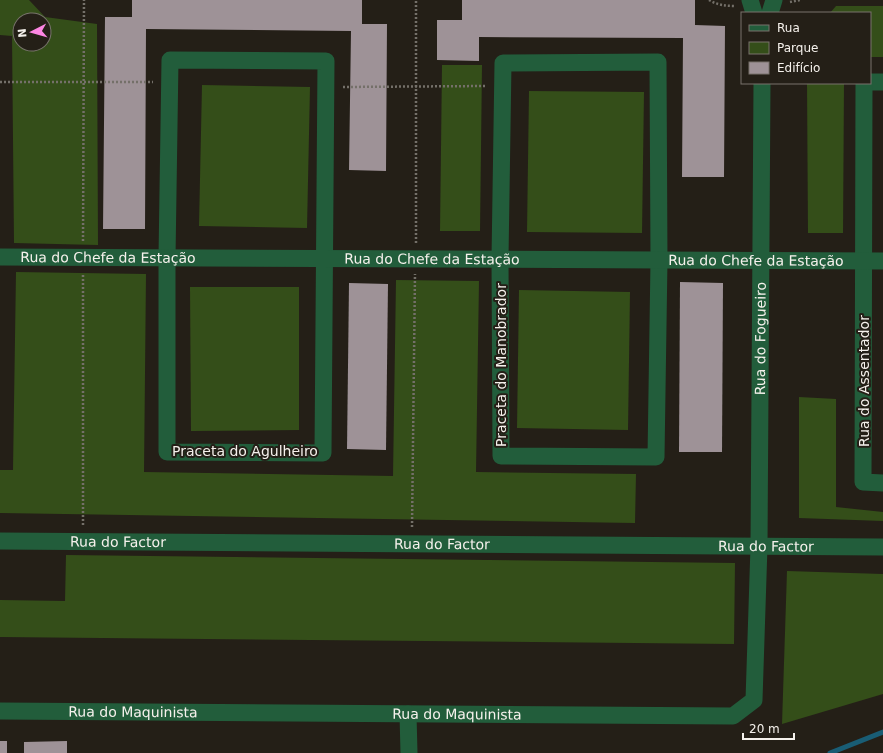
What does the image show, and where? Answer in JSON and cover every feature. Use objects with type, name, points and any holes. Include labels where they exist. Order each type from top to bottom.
[{"type":"street","points":[[750,0],[754,12]]},
{"type":"street","points":[[770,12],[774,0]]},
{"type":"street","points":[[167,258],[170,60],[326,61],[324,259]]},
{"type":"street","points":[[500,259],[503,62],[658,62],[659,260]]},
{"type":"street","points":[[871,82],[883,82]]},
{"type":"street","name":"Rua do Fogueiro","points":[[759,546],[762,84]]},
{"type":"street","name":"Rua do Assentador","points":[[864,84],[863,482],[883,483]]},
{"type":"street","name":"Rua do Chefe da Estação","points":[[0,257],[864,261]]},
{"type":"street","name":"Praceta do Agulheiro","points":[[167,258],[167,452],[316,453],[324,453],[324,259]]},
{"type":"street","name":"Praceta do Manobrador","points":[[500,259],[501,456],[656,457],[659,260]]},
{"type":"street","points":[[864,261],[883,261]]},
{"type":"street","name":"Rua do Factor","points":[[0,541],[411,543],[883,548]]},
{"type":"street","name":"Rua do Maquinista","points":[[0,711],[733,716],[754,700],[759,546]]},
{"type":"street","points":[[408,714],[409,753]]},
{"type":"path","points":[[82,542],[84,0]]},
{"type":"path","points":[[411,543],[416,259],[416,0]]},
{"type":"path","points":[[0,82],[170,82]]},
{"type":"path","points":[[326,87],[502,86]]},
{"type":"green space","points":[[0,0],[29,0],[40,12],[12,12],[12,36],[0,35]]},
{"type":"green space","points":[[836,6],[883,6],[883,57],[871,57],[871,12],[831,12]]},
{"type":"green space","points":[[52,18],[97,24],[98,245],[14,243],[12,52],[52,52]]},
{"type":"green space","points":[[442,65],[482,65],[480,231],[440,231]]},
{"type":"green space","points":[[807,84],[844,84],[843,233],[808,233]]},
{"type":"green space","points":[[202,85],[310,87],[307,228],[199,226]]},
{"type":"green space","points":[[529,91],[644,92],[642,233],[527,232]]},
{"type":"green space","points":[[16,272],[146,274],[144,472],[393,476],[396,280],[479,281],[476,472],[636,474],[635,523],[0,513],[0,470],[13,470]]},
{"type":"green space","points":[[190,287],[299,287],[299,430],[191,431]]},
{"type":"green space","points":[[519,290],[630,292],[628,430],[517,428]]},
{"type":"green space","points":[[799,397],[836,399],[836,507],[883,512],[883,521],[799,518]]},
{"type":"green space","points":[[66,555],[735,563],[734,644],[0,637],[0,600],[65,601]]},
{"type":"green space","points":[[787,571],[883,574],[883,694],[782,724]]},
{"type":"building","points":[[132,0],[362,0],[362,24],[387,24],[386,171],[349,170],[351,31],[146,29],[145,229],[103,229],[105,17],[132,17]]},
{"type":"building","points":[[462,0],[695,0],[695,25],[725,26],[724,177],[682,177],[683,38],[479,37],[479,61],[437,60],[437,20],[462,20]]},
{"type":"building","points":[[680,282],[723,283],[722,452],[679,452]]},
{"type":"building","points":[[349,283],[388,284],[386,450],[347,449]]},
{"type":"building","points":[[0,741],[7,741],[7,753],[0,753]]},
{"type":"building","points":[[67,741],[67,753],[24,753],[24,742]]},
{"type":"waterway","points":[[830,753],[883,732]]}]
